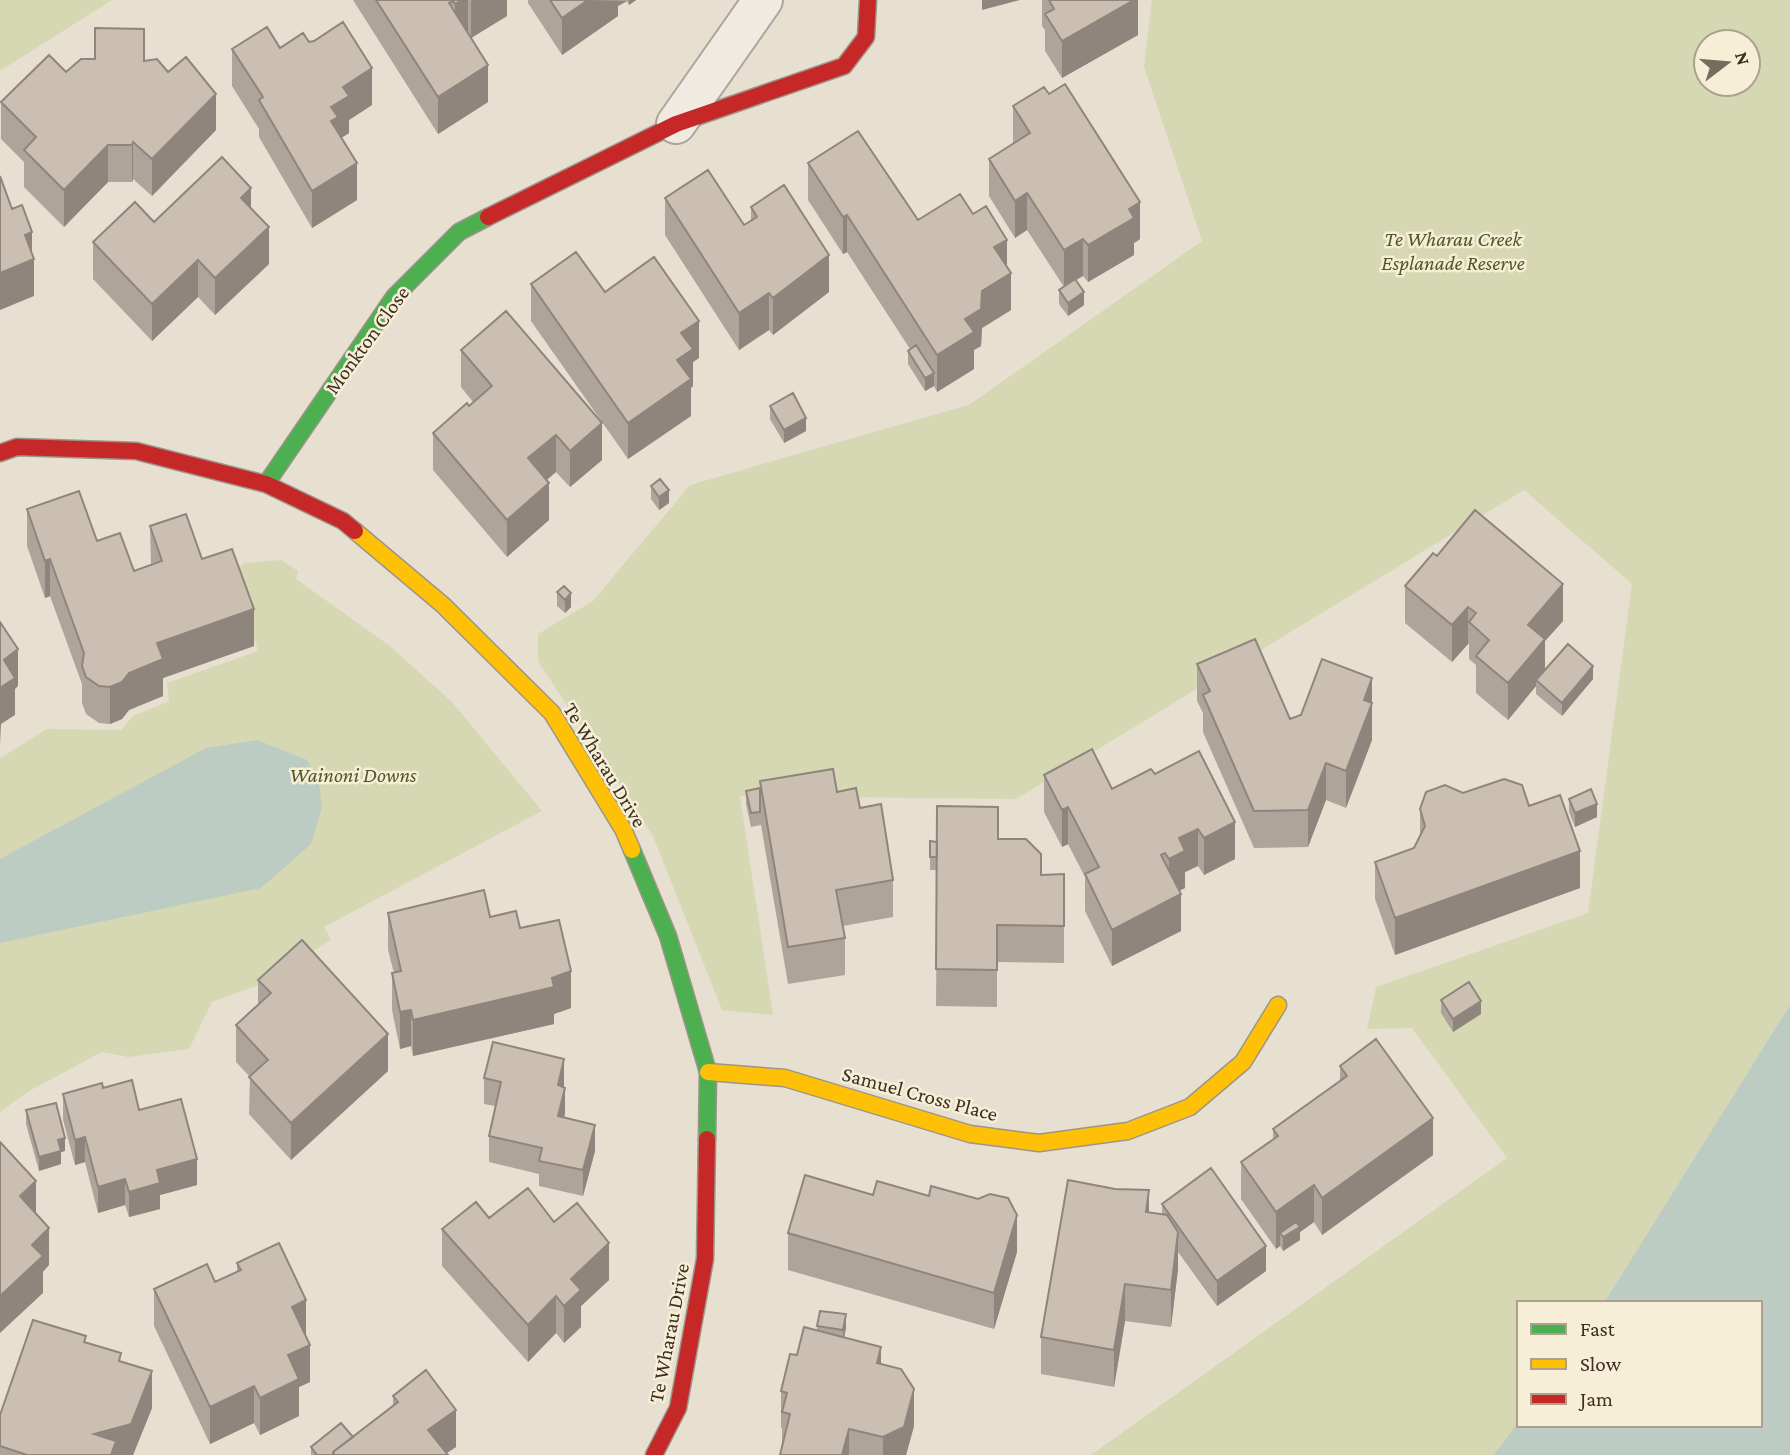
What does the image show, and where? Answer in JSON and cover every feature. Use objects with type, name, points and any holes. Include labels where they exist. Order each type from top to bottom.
[{"type":"street","name":"Monkton Close","points":[[676,124],[762,0]]},
{"type":"street","name":"Monkton Close","points":[[266,484],[394,296],[459,232],[676,124],[844,66],[859,52],[871,27],[868,0]]},
{"type":"street","name":"Te Wharau Drive","points":[[0,453],[17,447],[136,451],[266,484],[343,521],[443,605],[552,713],[623,829],[668,936],[708,1072],[705,1259],[678,1408],[654,1455]]},
{"type":"street","name":"Samuel Cross Place","points":[[708,1072],[785,1078],[970,1134],[1039,1143],[1128,1131],[1190,1107],[1243,1062],[1278,1004]]},
{"type":"green space","points":[[0,0],[112,0],[0,71]]},
{"type":"green space","name":"Te Wharau Creek Esplanade Reserve","points":[[1152,0],[1790,0],[1790,1455],[1091,1455],[1507,1158],[1412,1028],[1367,1029],[1376,987],[1588,913],[1632,584],[1524,490],[1016,799],[740,796],[773,1015],[722,1010],[653,836],[538,661],[538,634],[593,601],[690,485],[969,405],[1202,241],[1144,67]]},
{"type":"green space","name":"Wainoni Downs","points":[[281,560],[298,571],[296,579],[390,646],[453,703],[542,811],[324,927],[331,940],[259,985],[212,1002],[189,1049],[128,1057],[102,1052],[29,1091],[0,1112],[0,758],[47,729],[121,730],[133,716],[169,701],[167,683],[258,651],[235,571],[245,563]]},
{"type":"shaded area","points":[[257,740],[307,760],[319,782],[322,807],[311,844],[261,888],[0,943],[0,859],[206,748]]},
{"type":"shaded area","points":[[1790,1005],[1790,1455],[1494,1455],[1517,1424],[1517,1427],[1762,1427],[1762,1301],[1605,1301]]},
{"type":"building","points":[[376,0],[462,0],[455,4],[453,1],[449,3],[488,65],[438,97]]},
{"type":"building","points":[[550,0],[588,0],[562,18]]},
{"type":"building","points":[[1049,0],[1134,0],[1062,41],[1045,14],[1054,9]]},
{"type":"building","points":[[343,22],[372,68],[343,87],[349,96],[331,107],[338,117],[331,121],[357,163],[312,191],[259,100],[263,97],[232,49],[267,27],[280,48],[303,33],[309,42],[314,41]]},
{"type":"building","points":[[95,28],[144,29],[144,61],[157,59],[168,72],[186,57],[216,94],[152,159],[133,142],[132,145],[108,145],[64,190],[24,150],[36,137],[1,102],[49,55],[66,72],[81,59],[95,59]]},
{"type":"building","points":[[1065,84],[1140,202],[1129,209],[1134,218],[1088,245],[1083,239],[1064,250],[1027,193],[1015,201],[989,159],[1030,133],[1013,106],[1044,87],[1049,94]]},
{"type":"building","points":[[858,131],[918,220],[960,194],[973,214],[986,206],[1007,240],[994,247],[1011,273],[982,291],[981,309],[965,319],[974,332],[937,355],[847,215],[843,217],[808,163]]},
{"type":"building","points":[[222,157],[251,188],[241,198],[269,227],[215,278],[198,260],[152,304],[93,242],[135,202],[154,222]]},
{"type":"building","points":[[708,170],[744,225],[757,217],[751,207],[784,185],[829,255],[773,298],[769,293],[739,313],[665,198]]},
{"type":"building","points":[[0,176],[12,209],[22,205],[32,232],[25,235],[34,259],[0,273]]},
{"type":"building","points":[[576,252],[605,292],[654,257],[699,321],[681,333],[693,349],[677,360],[691,379],[628,423],[531,284]]},
{"type":"building","points":[[1075,279],[1084,292],[1068,303],[1059,290]]},
{"type":"building","points":[[506,311],[602,423],[570,451],[556,435],[528,458],[549,483],[507,520],[433,433],[467,403],[469,406],[492,386],[461,350]]},
{"type":"building","points":[[916,345],[934,373],[925,378],[908,351]]},
{"type":"building","points":[[793,393],[806,418],[784,430],[770,406]]},
{"type":"building","points":[[660,479],[669,490],[659,497],[651,486]]},
{"type":"building","points":[[79,491],[97,541],[120,533],[134,571],[162,561],[150,526],[186,514],[202,559],[232,549],[254,609],[157,643],[163,659],[129,673],[122,682],[110,687],[99,686],[86,677],[82,666],[84,653],[50,559],[45,561],[27,509]]},
{"type":"building","points":[[1475,510],[1563,584],[1528,625],[1545,639],[1508,683],[1476,656],[1489,640],[1469,622],[1476,613],[1468,607],[1452,625],[1405,586],[1433,553],[1437,556]]},
{"type":"building","points":[[564,586],[571,593],[565,600],[557,592]]},
{"type":"building","points":[[0,622],[18,649],[4,660],[15,678],[0,688]]},
{"type":"building","points":[[1255,639],[1290,719],[1301,715],[1322,659],[1372,678],[1364,700],[1372,703],[1346,771],[1326,763],[1308,810],[1254,811],[1203,695],[1210,691],[1197,664]]},
{"type":"building","points":[[1568,644],[1593,666],[1562,703],[1536,680]]},
{"type":"building","points":[[1092,749],[1112,789],[1151,769],[1155,774],[1199,751],[1235,822],[1204,838],[1198,829],[1179,838],[1185,851],[1169,859],[1165,853],[1161,855],[1181,894],[1112,930],[1085,874],[1099,867],[1068,807],[1062,810],[1044,775]]},
{"type":"building","points":[[833,769],[837,792],[856,788],[860,808],[881,804],[893,880],[836,890],[845,938],[788,947],[760,781]]},
{"type":"building","points":[[1504,779],[1522,785],[1529,806],[1560,795],[1580,851],[1395,918],[1375,862],[1414,848],[1425,826],[1420,809],[1426,792],[1445,785],[1463,793]]},
{"type":"building","points":[[760,788],[760,812],[751,813],[746,791]]},
{"type":"building","points":[[1591,789],[1597,804],[1575,813],[1569,799]]},
{"type":"building","points":[[937,806],[998,807],[998,839],[1026,839],[1041,854],[1041,875],[1064,874],[1064,926],[997,925],[997,970],[936,969]]},
{"type":"building","points":[[930,841],[937,842],[937,857],[930,857]]},
{"type":"building","points":[[484,890],[490,917],[516,911],[520,928],[559,920],[571,971],[552,978],[554,987],[413,1020],[411,1010],[400,1012],[392,973],[401,971],[388,913]]},
{"type":"building","points":[[302,940],[388,1034],[291,1123],[249,1077],[268,1060],[236,1025],[271,993],[258,980]]},
{"type":"building","points":[[1469,982],[1481,1001],[1453,1019],[1441,1000]]},
{"type":"building","points":[[1376,1039],[1433,1118],[1322,1198],[1314,1185],[1276,1212],[1241,1162],[1278,1136],[1273,1129],[1347,1076],[1340,1066]]},
{"type":"building","points":[[493,1042],[564,1059],[558,1085],[565,1088],[558,1116],[595,1125],[583,1170],[539,1161],[542,1148],[489,1136],[501,1082],[484,1078]]},
{"type":"building","points":[[132,1080],[139,1110],[181,1099],[197,1159],[157,1170],[160,1183],[129,1192],[125,1179],[98,1187],[85,1137],[75,1140],[63,1094],[102,1083],[103,1088]]},
{"type":"building","points":[[56,1103],[65,1138],[58,1140],[61,1151],[39,1157],[26,1110]]},
{"type":"building","points":[[0,1142],[36,1181],[20,1196],[49,1228],[32,1245],[43,1256],[0,1296]]},
{"type":"building","points":[[1211,1168],[1266,1246],[1217,1281],[1162,1204]]},
{"type":"building","points":[[805,1175],[873,1195],[877,1181],[929,1196],[931,1186],[978,1199],[990,1194],[1008,1198],[1017,1215],[994,1293],[788,1233]]},
{"type":"building","points":[[1068,1180],[1115,1189],[1149,1190],[1146,1212],[1167,1215],[1178,1232],[1171,1290],[1125,1284],[1114,1350],[1041,1337]]},
{"type":"building","points":[[528,1188],[554,1222],[577,1203],[609,1243],[571,1279],[581,1290],[564,1306],[556,1296],[528,1325],[442,1229],[476,1202],[489,1218]]},
{"type":"building","points":[[1296,1222],[1300,1227],[1283,1237],[1280,1233]]},
{"type":"building","points":[[279,1243],[306,1300],[292,1307],[310,1345],[288,1355],[299,1379],[260,1398],[254,1386],[210,1407],[154,1289],[207,1264],[215,1282],[241,1270],[237,1263]]},
{"type":"building","points":[[820,1311],[846,1314],[843,1330],[817,1326]]},
{"type":"building","points":[[33,1320],[86,1336],[84,1342],[121,1353],[119,1361],[152,1371],[131,1424],[94,1434],[116,1441],[111,1455],[27,1455],[0,1446],[0,1415]]},
{"type":"building","points":[[804,1327],[881,1347],[877,1363],[901,1369],[914,1389],[904,1427],[883,1437],[849,1429],[842,1455],[780,1455],[790,1414],[782,1412],[787,1393],[781,1391],[790,1354],[797,1355]]},
{"type":"building","points":[[426,1370],[456,1410],[428,1430],[448,1455],[335,1455],[333,1452],[398,1402],[393,1396]]},
{"type":"building","points":[[341,1423],[353,1437],[333,1452],[333,1455],[317,1455],[311,1447]]},
{"type":"traffic: fast","points":[[266,484],[394,297],[459,232],[488,217]]},
{"type":"traffic: fast","points":[[632,850],[668,936],[708,1072],[707,1139]]},
{"type":"traffic: slow","points":[[355,531],[443,605],[552,713],[623,829],[632,850]]},
{"type":"traffic: slow","points":[[708,1072],[785,1078],[970,1134],[1039,1143],[1128,1131],[1190,1107],[1243,1062],[1278,1005]]},
{"type":"traffic: jam","points":[[488,217],[676,124],[844,66],[866,37],[868,0]]},
{"type":"traffic: jam","points":[[0,453],[17,447],[136,451],[266,484],[343,521],[355,531]]},
{"type":"traffic: jam","points":[[654,1455],[678,1408],[705,1259],[707,1139]]}]
